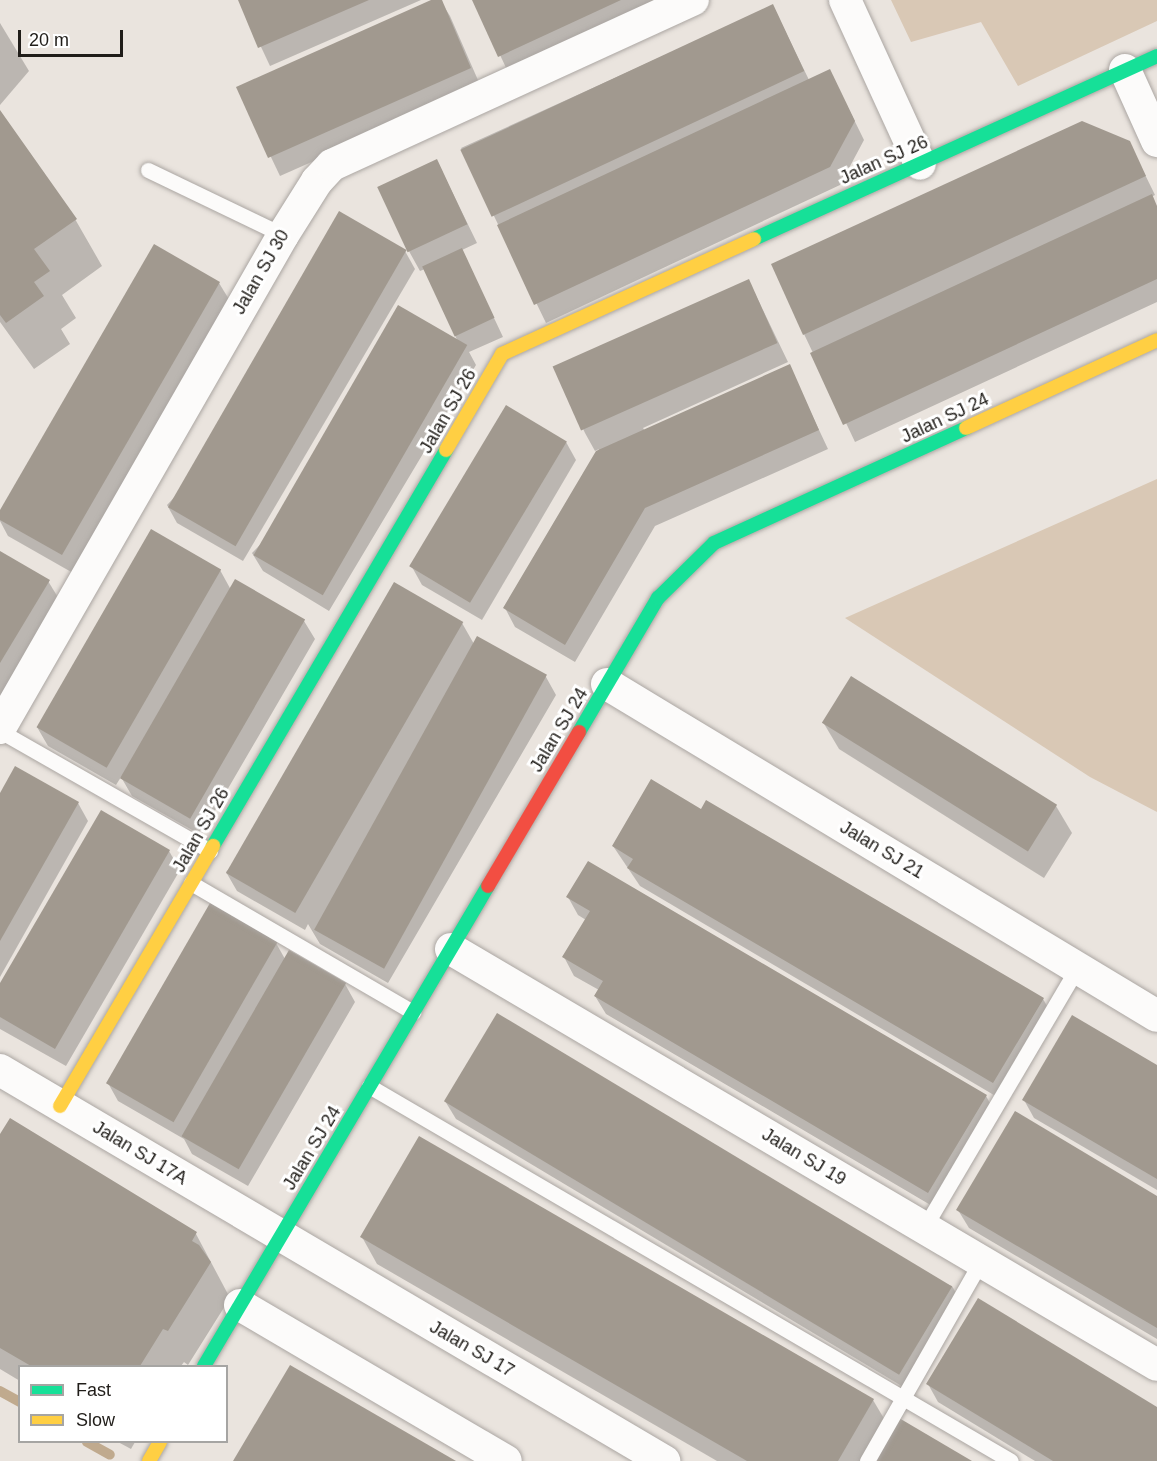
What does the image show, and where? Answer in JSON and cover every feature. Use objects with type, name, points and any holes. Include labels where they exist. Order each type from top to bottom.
[{"type":"street","name":"Jalan SJ 30","points":[[0,730],[283,235],[317,181],[332,165],[693,0]]},
{"type":"street","points":[[844,0],[920,164]]},
{"type":"street","name":"Jalan SJ 26","points":[[60,1106],[502,354],[1157,56]]},
{"type":"street","points":[[1125,70],[1157,141]]},
{"type":"street","name":"Jalan SJ 24","points":[[205,1365],[658,598],[714,543],[1157,340]]},
{"type":"street","name":"Jalan SJ 21","points":[[607,684],[1157,1016]]},
{"type":"street","name":"Jalan SJ 19","points":[[451,949],[1157,1365]]},
{"type":"street","name":"Jalan SJ 17A","points":[[0,1070],[280,1236]]},
{"type":"street","name":"Jalan SJ 17","points":[[280,1236],[664,1461]]},
{"type":"street","points":[[240,1305],[506,1461]]},
{"type":"street","points":[[149,1461],[159,1443]]},
{"type":"lane","points":[[148,170],[283,235]]},
{"type":"lane","points":[[0,730],[210,851]]},
{"type":"lane","points":[[191,883],[413,1012]]},
{"type":"lane","points":[[924,1228],[1077,968]]},
{"type":"lane","points":[[369,1086],[1011,1461]]},
{"type":"lane","points":[[867,1461],[981,1261]]},
{"type":"shaded area","points":[[891,0],[1157,0],[1157,21],[1018,86],[981,22],[911,42]]},
{"type":"shaded area","points":[[1157,479],[1157,812],[1090,777],[845,618]]},
{"type":"building","points":[[238,0],[369,0],[258,48]]},
{"type":"building","points":[[431,0],[442,0],[471,68],[268,158],[236,87]]},
{"type":"building","points":[[472,0],[621,0],[498,57]]},
{"type":"building","points":[[773,4],[804,71],[492,217],[460,150]]},
{"type":"building","points":[[830,69],[855,121],[830,167],[534,305],[497,225]]},
{"type":"building","points":[[0,110],[77,219],[34,249],[50,271],[34,282],[44,296],[6,323],[0,315]]},
{"type":"building","points":[[1082,121],[1130,141],[1146,176],[803,335],[771,264]]},
{"type":"building","points":[[437,159],[467,224],[408,252],[377,187]]},
{"type":"building","points":[[1152,194],[1157,206],[1157,279],[843,425],[810,353]]},
{"type":"building","points":[[339,211],[407,250],[236,546],[168,507]]},
{"type":"building","points":[[154,244],[220,282],[62,555],[0,520],[0,510]]},
{"type":"building","points":[[462,248],[495,318],[455,336],[422,267]]},
{"type":"building","points":[[749,279],[777,343],[581,430],[553,366]]},
{"type":"building","points":[[398,305],[467,345],[323,595],[254,555]]},
{"type":"building","points":[[790,364],[819,430],[645,508],[565,645],[503,608],[596,451]]},
{"type":"building","points":[[506,405],[567,442],[470,603],[409,566]]},
{"type":"building","points":[[151,529],[221,570],[107,768],[36,727]]},
{"type":"building","points":[[0,551],[50,580],[0,663]]},
{"type":"building","points":[[235,579],[305,620],[190,819],[120,778]]},
{"type":"building","points":[[394,582],[463,622],[295,913],[226,873]]},
{"type":"building","points":[[477,636],[547,675],[384,969],[314,930]]},
{"type":"building","points":[[851,676],[1057,805],[1028,851],[822,723]]},
{"type":"building","points":[[15,766],[79,802],[0,941],[0,793]]},
{"type":"building","points":[[651,779],[701,809],[706,800],[1044,998],[993,1083],[627,868],[633,859],[612,846]]},
{"type":"building","points":[[101,810],[170,850],[55,1049],[0,1017],[0,983]]},
{"type":"building","points":[[588,861],[987,1095],[928,1193],[594,996],[603,981],[562,957],[590,911],[566,897]]},
{"type":"building","points":[[210,903],[278,942],[174,1122],[106,1083]]},
{"type":"building","points":[[289,950],[346,983],[239,1169],[182,1136]]},
{"type":"building","points":[[497,1013],[952,1286],[899,1375],[444,1101]]},
{"type":"building","points":[[1072,1015],[1157,1065],[1157,1179],[1022,1100]]},
{"type":"building","points":[[1015,1111],[1157,1196],[1157,1328],[956,1210]]},
{"type":"building","points":[[10,1118],[197,1232],[192,1241],[199,1245],[211,1262],[168,1331],[163,1329],[141,1365],[29,1365],[0,1348],[0,1134]]},
{"type":"building","points":[[419,1136],[874,1399],[838,1461],[747,1461],[360,1237]]},
{"type":"building","points":[[978,1298],[1157,1407],[1157,1461],[1053,1461],[926,1384]]},
{"type":"building","points":[[290,1365],[456,1461],[233,1461]]},
{"type":"building","points":[[899,1418],[972,1461],[873,1461]]},
{"type":"waterway","points":[[0,1391],[18,1401]]},
{"type":"waterway","points":[[89,1443],[110,1455]]},
{"type":"traffic: fast","points":[[754,239],[1157,56]]},
{"type":"traffic: fast","points":[[579,732],[658,598],[714,543],[966,428]]},
{"type":"traffic: fast","points":[[213,846],[446,450]]},
{"type":"traffic: fast","points":[[205,1365],[488,886]]},
{"type":"traffic: slow","points":[[446,450],[502,354],[754,239]]},
{"type":"traffic: slow","points":[[966,428],[1157,340]]},
{"type":"traffic: slow","points":[[60,1106],[213,846]]},
{"type":"traffic: slow","points":[[149,1461],[159,1443]]},
{"type":"traffic: jam","points":[[488,886],[579,732]]}]
